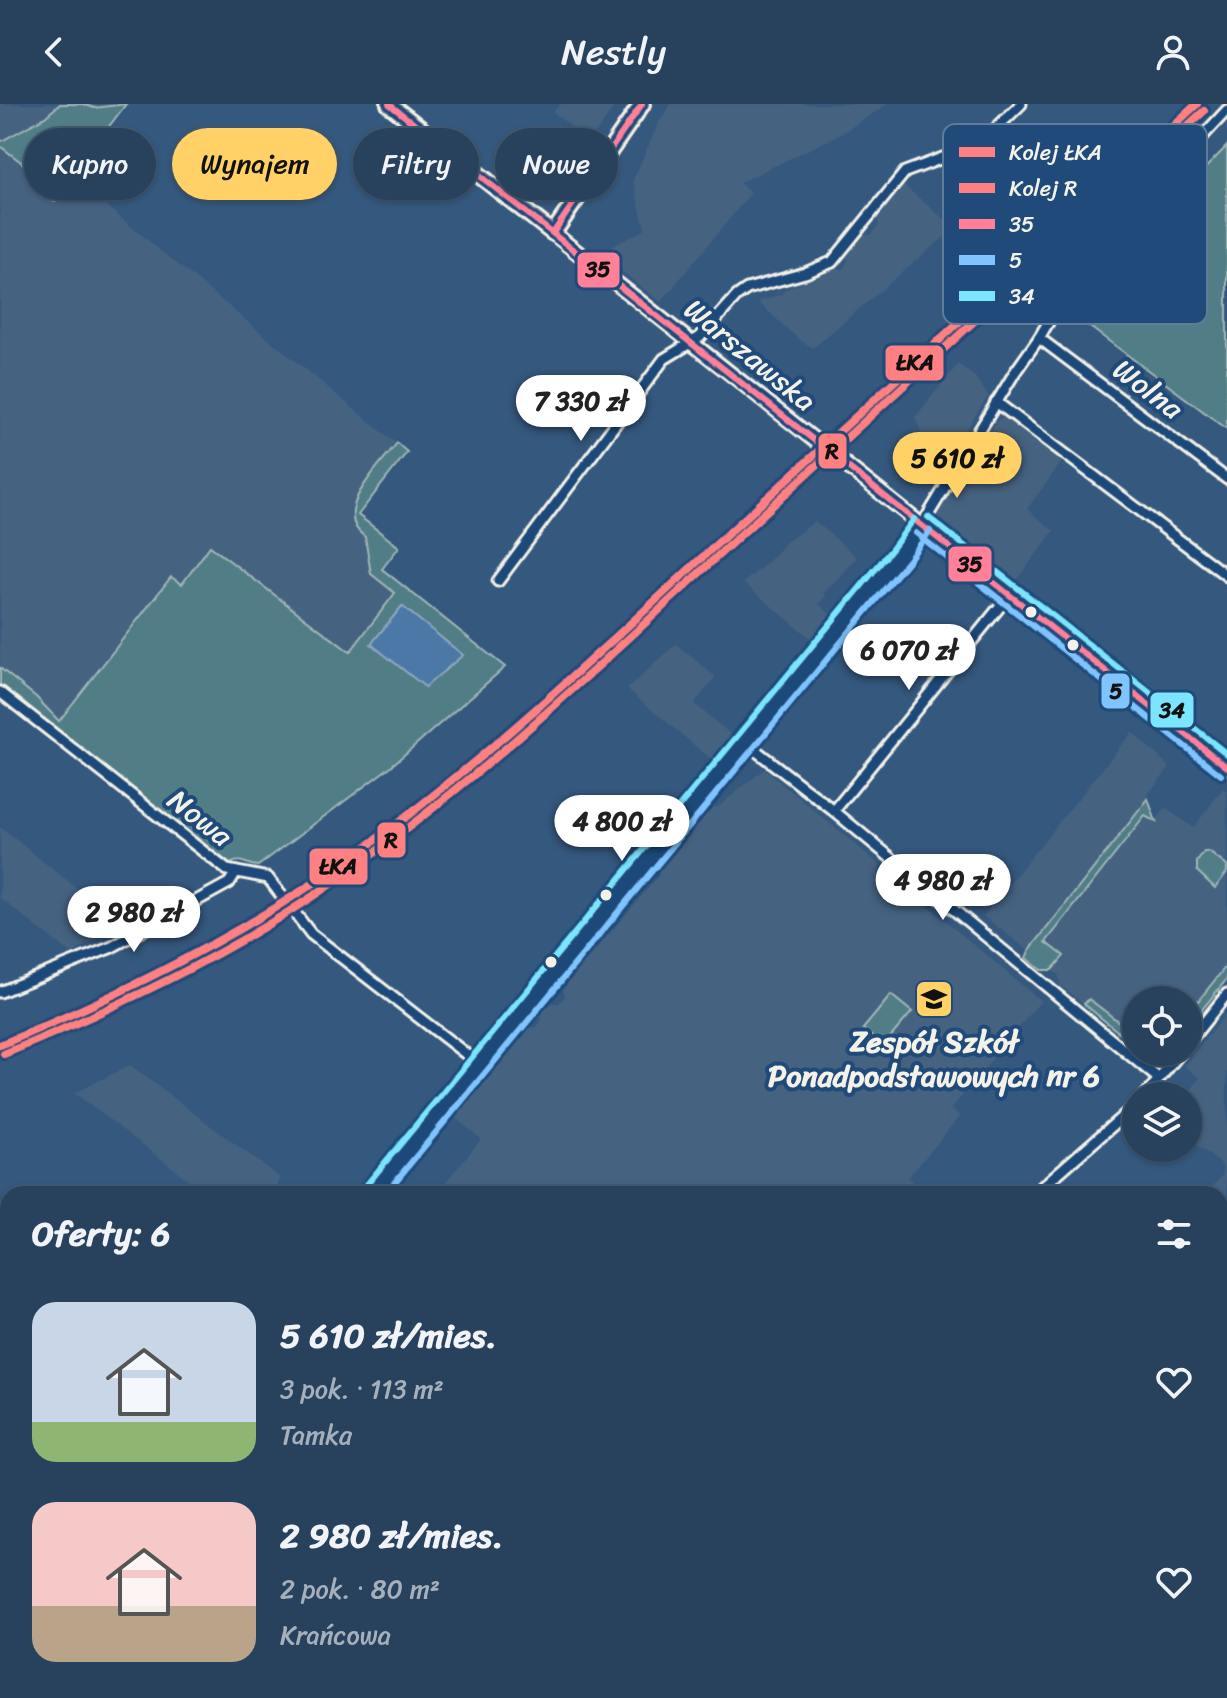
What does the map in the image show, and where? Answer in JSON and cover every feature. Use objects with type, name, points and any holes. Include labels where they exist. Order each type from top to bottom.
[{"type":"main road","name":"Warszawska","points":[[389,104],[1227,767]]},
{"type":"main road","points":[[553,233],[642,104]]},
{"type":"main road","points":[[379,1186],[922,525]]},
{"type":"street","points":[[1000,124],[1021,104]]},
{"type":"street","points":[[1207,132],[1227,110]]},
{"type":"street","points":[[498,581],[664,359],[693,342],[747,289],[813,271],[832,262],[905,172],[943,158]]},
{"type":"street","points":[[922,525],[1047,324]]},
{"type":"street","name":"Wolna","points":[[1039,338],[1227,479]]},
{"type":"street","points":[[996,402],[1227,576]]},
{"type":"street","points":[[834,811],[1010,594]]},
{"type":"street","name":"Nowa","points":[[0,692],[227,870],[268,878],[311,934],[479,1064]]},
{"type":"street","points":[[745,742],[834,811],[1159,1079]]},
{"type":"street","points":[[0,992],[112,947],[229,883],[236,872]]},
{"type":"street","points":[[1202,1025],[1227,994]]},
{"type":"street","points":[[1157,1082],[1170,1066]]},
{"type":"street","points":[[1043,1186],[1122,1117]]},
{"type":"shaded area","points":[[0,104],[126,104],[108,128],[24,128],[24,200],[99,200],[407,452],[358,515],[399,547],[383,570],[505,667],[390,767],[258,866],[235,860],[228,866],[0,687]]},
{"type":"shaded area","points":[[560,104],[616,104],[600,128],[573,128],[553,112]]},
{"type":"shaded area","points":[[671,104],[888,104],[839,135],[739,183],[751,193],[661,302],[599,254],[645,229],[633,180],[659,122]]},
{"type":"shaded area","points":[[902,184],[943,218],[943,238],[813,348],[798,339],[758,302],[838,267],[842,270],[848,261],[846,258],[863,234],[871,235],[879,225],[876,217]]},
{"type":"shaded area","points":[[958,364],[976,378],[988,396],[950,455],[922,435],[915,417]]},
{"type":"shaded area","points":[[1006,417],[1064,459],[1027,509],[1054,531],[1017,580],[935,517],[998,419]]},
{"type":"shaded area","points":[[815,521],[857,557],[824,593],[826,596],[819,604],[834,617],[814,641],[743,583],[785,543]]},
{"type":"shaded area","points":[[402,606],[463,655],[425,687],[371,644]]},
{"type":"shaded area","points":[[676,644],[716,677],[694,704],[733,736],[713,761],[627,689]]},
{"type":"shaded area","points":[[1132,732],[1170,767],[1149,793],[1148,799],[1156,821],[1166,808],[1193,828],[1223,788],[1227,791],[1227,979],[1202,1010],[1202,986],[1122,986],[1122,1034],[1060,985],[1059,976],[1052,970],[1041,970],[1026,958],[1029,951],[983,916]]},
{"type":"shaded area","points":[[764,769],[880,865],[878,874],[887,881],[897,880],[1041,1001],[951,1109],[960,1116],[908,1178],[918,1186],[443,1186],[481,1139],[454,1117],[529,1026],[536,1028],[542,1020],[539,1014],[565,996],[563,989],[659,875],[655,870],[711,804],[717,808]]},
{"type":"shaded area","points":[[0,827],[122,924],[71,954],[0,898]]},
{"type":"shaded area","points":[[1227,1012],[1227,1186],[1213,1186],[1223,1174],[1221,1164],[1202,1150],[1202,1082],[1197,1082],[1200,1078],[1184,1066],[1202,1066],[1202,1043]]},
{"type":"shaded area","points":[[130,1065],[280,1179],[277,1186],[196,1186],[74,1093]]},
{"type":"green space","points":[[60,104],[83,104],[94,108],[126,104],[108,128],[25,128]]},
{"type":"green space","points":[[24,129],[24,164],[0,146],[0,142]]},
{"type":"green space","points":[[1227,146],[1227,429],[1086,324],[1207,324],[1207,166]]},
{"type":"green space","points":[[397,443],[407,452],[358,515],[399,547],[382,569],[505,667],[390,767],[258,866],[240,861],[228,866],[0,687],[0,668],[36,697],[59,721],[171,577],[182,584],[210,546],[350,652],[395,593],[371,574],[365,537],[356,527],[353,515],[361,490]]},
{"type":"green space","points":[[1148,799],[1156,822],[1145,816],[1046,942],[1064,956],[1052,970],[1041,970],[1026,958],[1029,951]]},
{"type":"green space","points":[[1204,852],[1209,852],[1227,866],[1227,872],[1215,888],[1197,871],[1197,862]]},
{"type":"green space","points":[[1227,965],[1227,979],[1202,1010],[1202,996]]},
{"type":"green space","points":[[891,995],[912,1012],[883,1046],[863,1029]]},
{"type":"green space","points":[[1089,999],[1122,1024],[1122,1034],[1117,1031],[1084,1004]]},
{"type":"rail line","name":"ŁKA","points":[[1175,124],[1197,104]]},
{"type":"rail line","name":"R","points":[[1190,124],[1204,111]]},
{"type":"rail line","name":"ŁKA","points":[[0,1045],[94,1004],[230,935],[317,881],[410,814],[556,692],[957,324]]},
{"type":"rail line","name":"R","points":[[4,1054],[128,999],[209,958],[287,913],[382,848],[543,716],[971,324]]},
{"type":"transit line","name":"35","points":[[389,104],[1227,767]]},
{"type":"transit line","name":"35","points":[[553,233],[642,104]]},
{"type":"transit line","name":"34","points":[[928,517],[1227,754]]},
{"type":"transit line","name":"34","points":[[366,1186],[914,519]]},
{"type":"transit line","name":"5","points":[[392,1186],[930,531]]},
{"type":"transit line","name":"5","points":[[916,533],[1221,775]]},
{"type":"place","name":"Zespół Szkół Ponadpodstawowych nr 6","points":[[934,999]]}]
